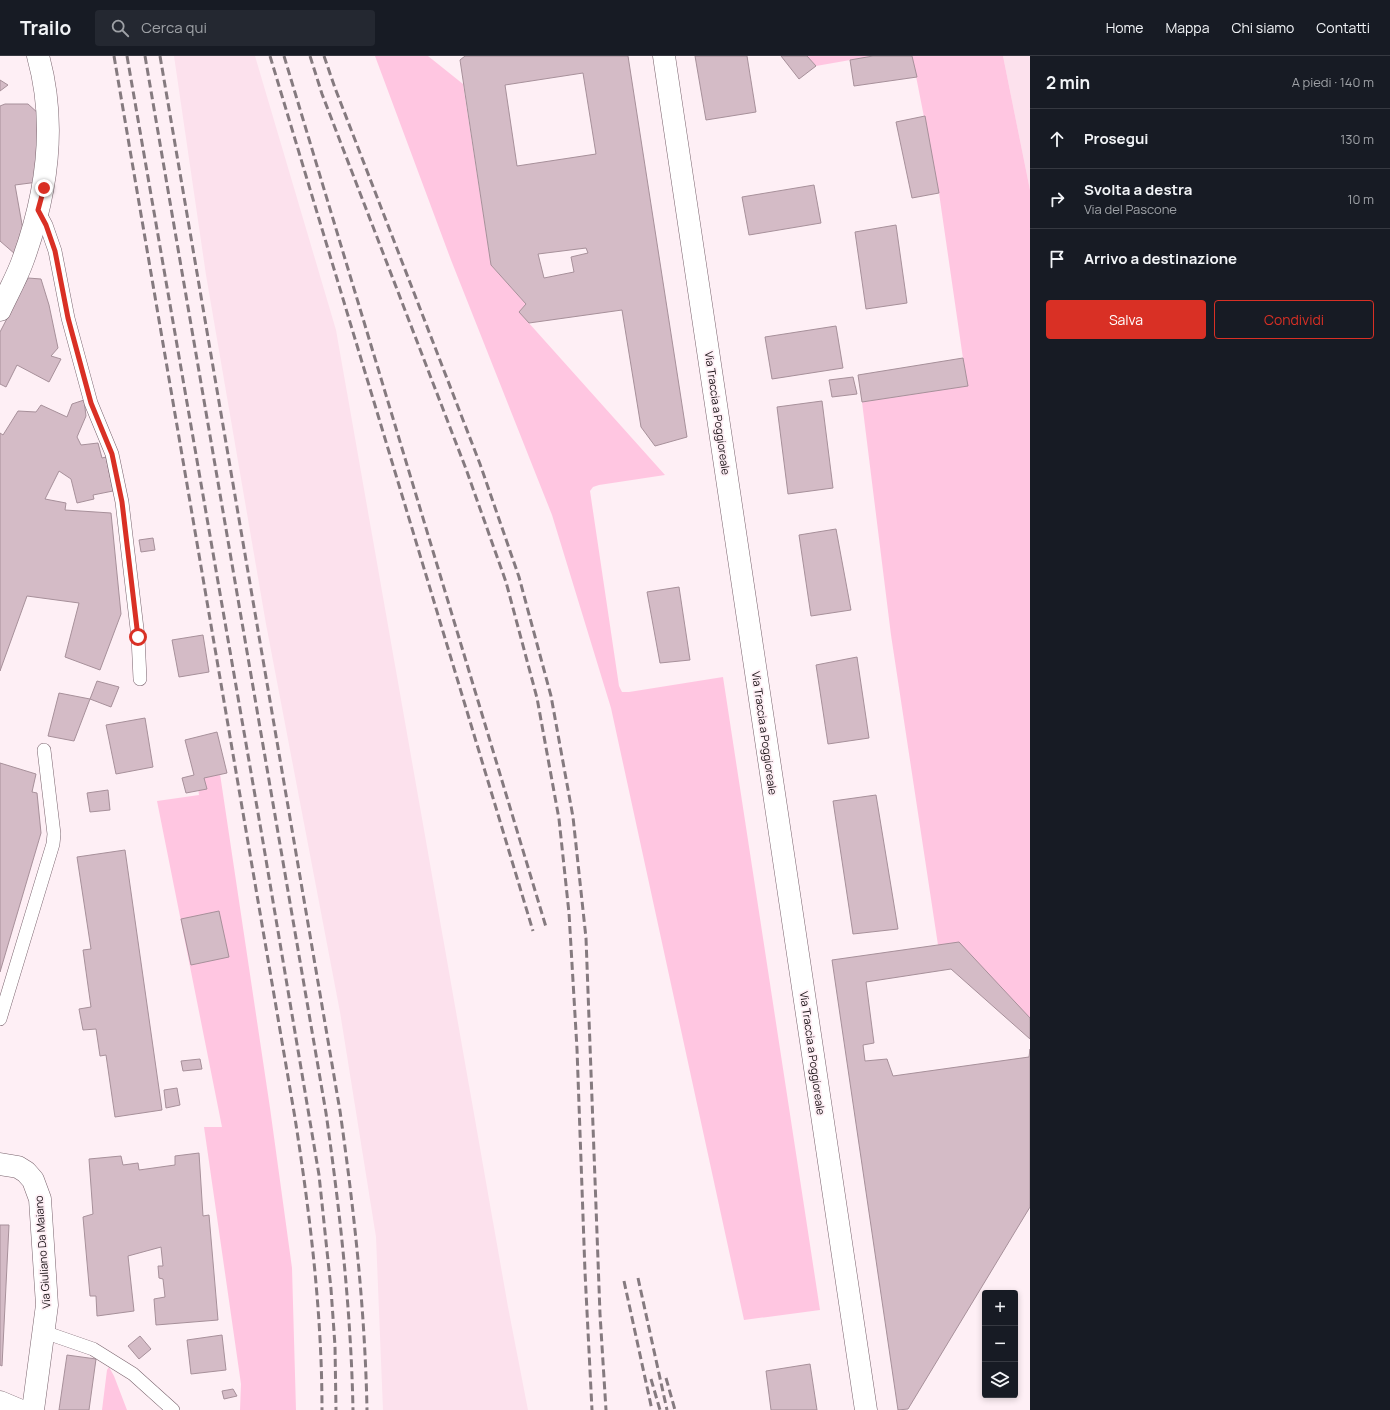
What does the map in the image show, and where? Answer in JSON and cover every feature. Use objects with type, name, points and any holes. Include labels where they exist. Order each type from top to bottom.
[{"type":"street","points":[[0,310],[23,260],[44,188],[47,160],[48,121],[44,79],[38,56]]},
{"type":"street","name":"Via Traccia a Poggioreale","points":[[664,56],[866,1410]]},
{"type":"street","name":"Via Giuliano Da Maiano","points":[[0,1164],[18,1167],[26,1172],[34,1180],[40,1199],[47,1293],[44,1332],[33,1410]]},
{"type":"street","points":[[0,1402],[19,1410]]},
{"type":"lane","points":[[38,210],[46,225],[55,251],[68,318],[89,396],[99,427],[112,454],[122,502],[138,637],[140,679]]},
{"type":"lane","points":[[0,1019],[53,844],[54,834],[44,750]]},
{"type":"lane","points":[[44,1332],[94,1349],[133,1374],[173,1410]]},
{"type":"shaded area","points":[[174,56],[255,56],[336,330],[508,1307],[528,1410],[383,1410],[376,1237],[340,1012],[266,624],[206,275]]},
{"type":"shaded area","points":[[375,56],[428,56],[463,84],[491,265],[526,304],[519,312],[665,475],[599,485],[593,487],[590,491],[619,686],[622,692],[629,692],[723,677],[820,1310],[744,1320],[611,708],[552,515],[451,260]]},
{"type":"shaded area","points":[[807,56],[873,56],[816,66]]},
{"type":"shaded area","points":[[912,56],[1003,56],[1030,190],[1030,1018],[938,945],[891,635],[862,402],[967,386],[939,193]]},
{"type":"shaded area","points":[[1003,56],[1030,56],[1030,190]]},
{"type":"shaded area","points":[[220,774],[270,1108],[292,1268],[296,1410],[240,1410],[241,1384],[204,1127],[222,1127],[157,801],[199,795],[197,779]]},
{"type":"shaded area","points":[[109,1367],[127,1410],[102,1410],[107,1370]]},
{"type":"building","points":[[465,56],[628,56],[687,437],[655,446],[641,427],[622,310],[529,323],[519,312],[526,304],[491,265],[460,60]],"holes":[[[583,73],[596,154],[517,166],[505,85]],[[586,248],[588,253],[571,257],[574,272],[544,278],[538,254]]]},
{"type":"building","points":[[695,56],[747,56],[756,112],[706,120]]},
{"type":"building","points":[[781,56],[807,56],[816,66],[799,79]]},
{"type":"building","points":[[873,56],[912,56],[917,77],[854,86],[850,60]]},
{"type":"building","points":[[0,80],[8,85],[0,91]]},
{"type":"building","points":[[5,104],[28,104],[39,114],[38,182],[15,185],[23,230],[15,254],[0,241],[0,106]]},
{"type":"building","points":[[925,116],[939,193],[912,198],[896,122]]},
{"type":"building","points":[[814,185],[821,223],[749,235],[742,197]]},
{"type":"building","points":[[896,225],[907,303],[866,309],[855,232]]},
{"type":"building","points":[[28,278],[41,279],[49,305],[58,348],[51,356],[61,359],[49,382],[17,365],[6,387],[0,384],[0,332]]},
{"type":"building","points":[[836,326],[843,368],[772,379],[765,337]]},
{"type":"building","points":[[963,358],[968,386],[862,402],[858,375]]},
{"type":"building","points":[[853,377],[857,394],[832,397],[829,380]]},
{"type":"building","points":[[84,400],[86,416],[77,437],[81,445],[98,443],[102,458],[106,457],[113,491],[93,495],[94,499],[77,503],[71,479],[59,471],[45,499],[66,503],[65,510],[111,513],[121,614],[100,670],[65,657],[79,603],[27,596],[0,671],[0,433],[3,435],[18,411],[36,412],[41,405],[67,417],[72,404]]},
{"type":"building","points":[[822,401],[833,488],[788,494],[777,407]]},
{"type":"building","points":[[836,529],[851,610],[811,616],[799,535]]},
{"type":"building","points":[[153,538],[155,550],[141,552],[139,540]]},
{"type":"building","points":[[679,587],[690,660],[660,663],[647,592]]},
{"type":"building","points":[[203,635],[209,672],[179,677],[172,640]]},
{"type":"building","points":[[857,657],[869,738],[828,744],[816,665]]},
{"type":"building","points":[[97,681],[119,687],[111,707],[90,699]]},
{"type":"building","points":[[59,693],[90,699],[74,741],[48,736]]},
{"type":"building","points":[[145,718],[153,767],[116,774],[106,725]]},
{"type":"building","points":[[217,732],[227,773],[204,778],[207,789],[186,793],[182,778],[194,775],[185,740]]},
{"type":"building","points":[[0,763],[36,774],[32,792],[37,793],[41,833],[0,972]]},
{"type":"building","points":[[108,790],[110,810],[90,812],[87,793]]},
{"type":"building","points":[[876,795],[898,929],[853,934],[833,801]]},
{"type":"building","points":[[125,850],[162,1110],[115,1117],[106,1055],[100,1056],[96,1029],[83,1030],[79,1009],[91,1007],[83,950],[91,949],[77,857]]},
{"type":"building","points":[[219,911],[229,957],[191,965],[181,919]]},
{"type":"building","points":[[959,942],[1030,1018],[1030,1039],[951,969],[866,982],[874,1043],[863,1045],[865,1061],[887,1059],[893,1076],[1029,1057],[1030,1049],[1030,1207],[908,1409],[898,1410],[832,960]]},
{"type":"building","points":[[200,1059],[202,1069],[183,1071],[181,1061]]},
{"type":"building","points":[[177,1088],[180,1105],[166,1108],[164,1090]]},
{"type":"building","points":[[199,1153],[203,1216],[209,1215],[218,1320],[156,1325],[154,1299],[165,1297],[163,1279],[159,1278],[158,1266],[163,1266],[161,1247],[128,1256],[134,1311],[97,1316],[96,1296],[90,1296],[83,1217],[93,1214],[89,1159],[121,1156],[123,1165],[138,1163],[139,1170],[175,1165],[175,1156]]},
{"type":"building","points":[[0,1225],[9,1225],[2,1366],[0,1365]]},
{"type":"building","points":[[222,1335],[226,1370],[191,1374],[187,1340]]},
{"type":"building","points":[[140,1336],[151,1349],[139,1359],[128,1346]]},
{"type":"building","points":[[67,1355],[96,1359],[89,1410],[59,1410]]},
{"type":"building","points":[[810,1364],[817,1410],[771,1410],[766,1371]]},
{"type":"building","points":[[233,1389],[237,1396],[224,1399],[222,1391]]},
{"type":"railway","points":[[114,56],[295,1118],[306,1191],[314,1264],[320,1337],[322,1410]]},
{"type":"railway","points":[[127,56],[319,1175],[331,1289],[335,1346],[336,1410]]},
{"type":"railway","points":[[145,56],[326,1113],[344,1261],[350,1335],[353,1410]]},
{"type":"railway","points":[[160,56],[340,1111],[358,1260],[364,1335],[367,1410]]},
{"type":"railway","points":[[270,56],[533,931]]},
{"type":"railway","points":[[284,56],[546,927]]},
{"type":"railway","points":[[310,56],[322,94],[466,469],[506,582],[537,698],[559,819],[569,913],[577,1049],[585,1272],[592,1410]]},
{"type":"railway","points":[[324,56],[480,464],[519,577],[551,696],[573,817],[586,938],[600,1314],[606,1410]]},
{"type":"railway","points":[[638,1278],[667,1410]]},
{"type":"railway","points":[[624,1281],[652,1410]]},
{"type":"railway","points":[[666,1378],[675,1410]]},
{"type":"railway","points":[[651,1379],[660,1410]]},
{"type":"route","points":[[44,188],[38,210],[46,225],[55,251],[68,318],[91,403],[99,427],[112,454],[122,502],[138,637]]}]
